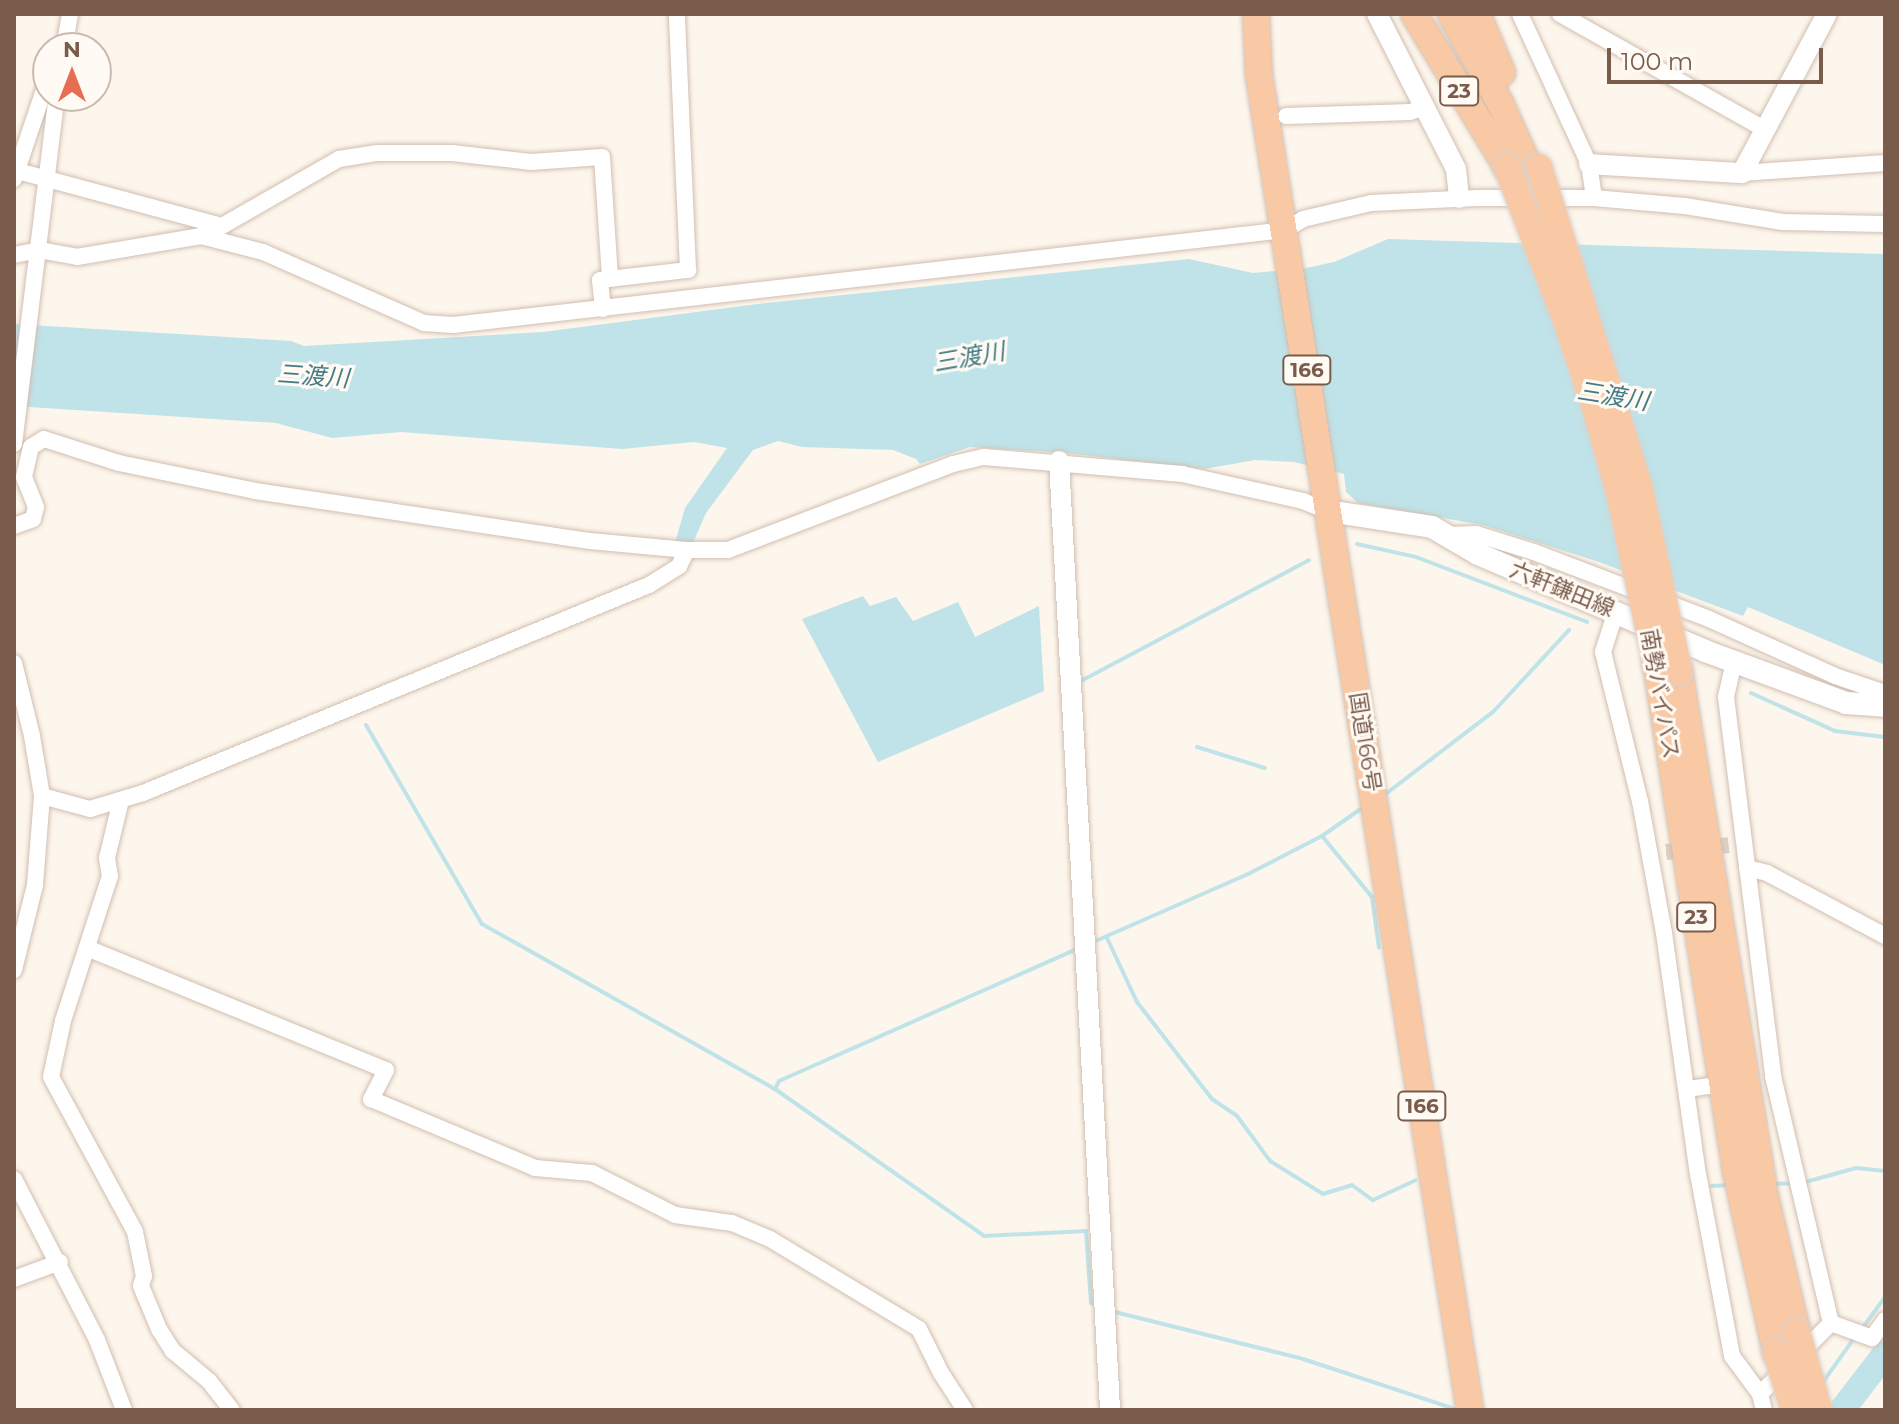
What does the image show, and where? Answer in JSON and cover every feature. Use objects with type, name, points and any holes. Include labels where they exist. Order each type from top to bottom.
[{"type":"highway","name":"国道166号","points":[[1238,14],[1259,75]]},
{"type":"highway","name":"国道166号","points":[[1256,14],[1259,75],[1469,1406]]},
{"type":"highway","name":"南勢バイパス","points":[[1414,14],[1525,167],[1553,214],[1586,308],[1639,486],[1776,1352],[1794,1410]]},
{"type":"highway","name":"23","points":[[1439,14],[1485,105],[1525,167]]},
{"type":"highway","name":"23","points":[[1451,14],[1500,103],[1525,167]]},
{"type":"highway","name":"23","points":[[1477,14],[1525,167]]},
{"type":"highway","name":"南勢バイパス","points":[[1525,167],[1565,317],[1592,397],[1668,667]]},
{"type":"highway","name":"南勢バイパス","points":[[1751,1184],[1819,1410]]},
{"type":"main road","name":"六軒鎌田線","points":[[1328,511],[1432,527],[1478,554],[1734,662],[1846,703],[1885,706]]},
{"type":"street","points":[[603,309],[600,280],[688,270],[677,14]]},
{"type":"street","points":[[1377,14],[1456,169],[1459,198]]},
{"type":"street","points":[[1520,14],[1589,164],[1594,198]]},
{"type":"street","points":[[1560,14],[1766,130]]},
{"type":"street","points":[[1742,173],[1827,14]]},
{"type":"street","points":[[1286,116],[1410,112],[1425,107]]},
{"type":"street","points":[[36,112],[15,173],[222,226],[339,159],[378,153],[452,153],[531,162],[602,157],[610,279]]},
{"type":"street","points":[[15,430],[55,112]]},
{"type":"street","points":[[1589,164],[1742,173],[1885,163]]},
{"type":"street","points":[[14,255],[39,250],[77,257],[201,236],[263,252],[424,323],[453,325],[1285,230],[1303,219],[1371,203],[1459,198],[1594,198],[1685,206],[1783,222],[1885,224]]},
{"type":"street","points":[[14,526],[33,519],[36,507],[24,477],[31,447],[44,439],[119,463],[255,491],[590,541],[687,550],[728,550],[972,458],[1059,461],[1182,474],[1303,501],[1328,511]]},
{"type":"street","points":[[1059,461],[1110,1410]]},
{"type":"street","points":[[1447,535],[1476,534],[1534,552],[1709,619],[1835,676],[1885,693]]},
{"type":"street","points":[[42,796],[90,809],[121,800],[649,585],[679,566],[687,550]]},
{"type":"street","points":[[1616,611],[1603,652],[1640,801],[1688,1089],[1698,1174],[1732,1356],[1762,1402],[1831,1323]]},
{"type":"street","points":[[1734,662],[1726,697],[1736,844],[1747,868],[1773,1076],[1831,1323]]},
{"type":"street","points":[[14,663],[32,736],[42,796],[35,885],[14,970]]},
{"type":"street","points":[[121,800],[107,858],[110,876],[63,1021],[51,1077],[135,1232],[144,1276],[141,1286],[159,1329],[173,1351],[209,1381],[232,1410]]},
{"type":"street","points":[[1649,854],[1666,852]]},
{"type":"street","points":[[1747,868],[1780,879],[1885,936]]},
{"type":"street","points":[[87,948],[386,1070],[371,1099],[535,1168],[592,1173],[675,1215],[732,1223],[770,1239],[919,1329],[941,1373],[965,1410]]},
{"type":"street","points":[[1688,1089],[1773,1076]]},
{"type":"street","points":[[14,1179],[60,1262],[97,1340],[124,1410]]},
{"type":"street","points":[[14,1279],[60,1262]]},
{"type":"street","points":[[1831,1323],[1851,1327],[1872,1338],[1885,1320]]},
{"type":"water","name":"三渡川","points":[[1388,239],[1885,254],[1885,665],[1748,607],[1743,616],[1599,562],[1483,525],[1358,503],[1346,492],[1344,474],[1294,462],[1255,460],[1204,469],[1066,453],[970,447],[920,464],[916,459],[893,450],[802,447],[778,441],[753,450],[706,513],[693,543],[675,543],[685,508],[727,448],[694,442],[622,449],[401,432],[332,438],[276,423],[14,406],[14,324],[291,341],[304,346],[543,332],[758,304],[1189,259],[1253,273],[1306,268],[1334,262]]},
{"type":"water","points":[[863,596],[870,606],[896,597],[913,621],[958,602],[975,637],[1039,606],[1044,691],[878,762],[802,619]]},
{"type":"waterway","points":[[1357,544],[1416,557],[1587,622]]},
{"type":"waterway","points":[[1079,682],[1309,560]]},
{"type":"waterway","points":[[1383,796],[1493,712],[1569,630]]},
{"type":"waterway","points":[[1751,693],[1835,731],[1885,737]]},
{"type":"waterway","points":[[366,725],[482,924],[775,1089],[984,1236],[1086,1231],[1091,1303],[1099,1306]]},
{"type":"waterway","points":[[1197,747],[1265,768]]},
{"type":"waterway","points":[[1091,943],[1248,874],[1322,836],[1365,806]]},
{"type":"waterway","points":[[1322,836],[1372,897],[1379,948]]},
{"type":"waterway","points":[[1107,938],[1137,1002],[1212,1099],[1237,1116],[1270,1161],[1323,1194],[1352,1185],[1373,1200],[1416,1180]]},
{"type":"waterway","points":[[775,1089],[779,1081],[1079,948]]},
{"type":"waterway","points":[[1802,1183],[1856,1168],[1885,1171]]},
{"type":"waterway","points":[[1770,1184],[1794,1183]]},
{"type":"waterway","points":[[1712,1186],[1730,1185]]},
{"type":"waterway","points":[[1861,1330],[1885,1297]]},
{"type":"waterway","points":[[1111,1311],[1303,1359],[1458,1410]]},
{"type":"waterway","points":[[1823,1382],[1855,1337]]},
{"type":"waterway","points":[[1842,1410],[1885,1354]]},
{"type":"tunnel","points":[[1666,852],[1729,845]]}]
